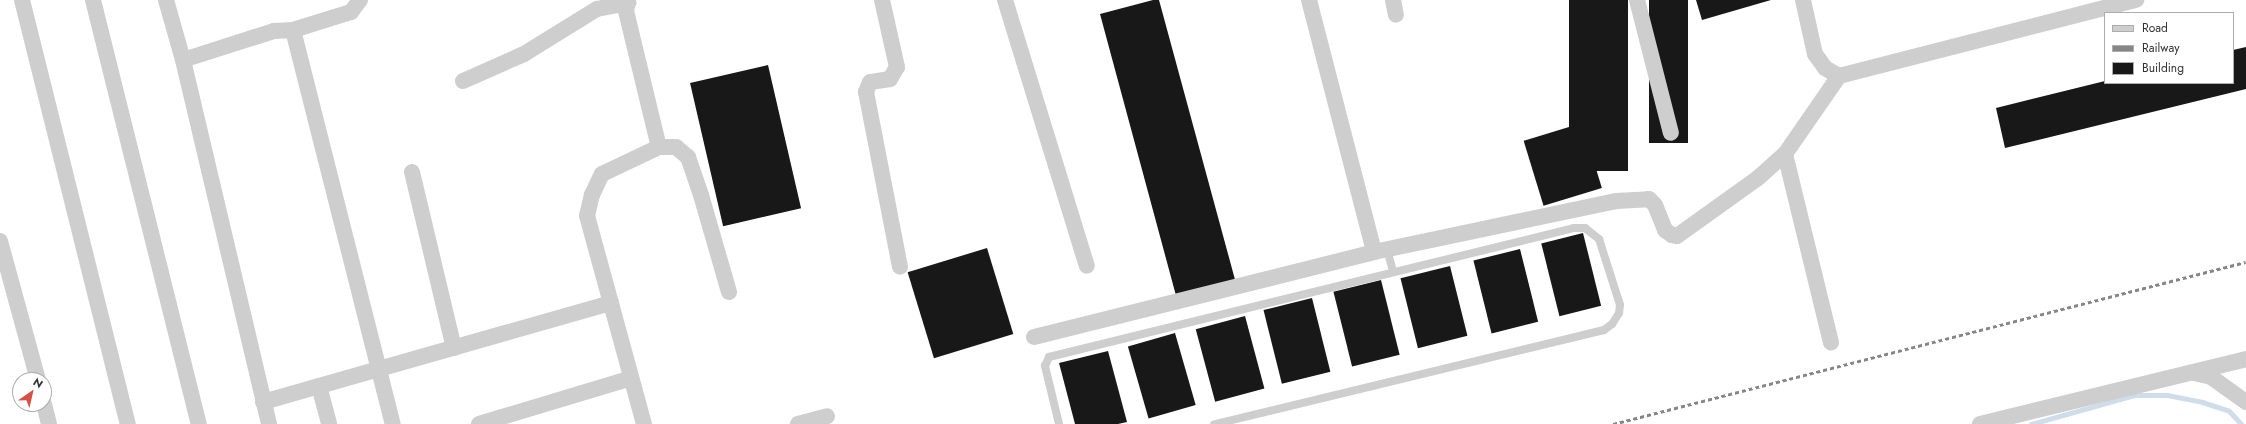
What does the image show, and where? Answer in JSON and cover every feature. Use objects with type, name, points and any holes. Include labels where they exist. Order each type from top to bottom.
[{"type":"street","points":[[22,0],[128,424]]},
{"type":"street","points":[[93,0],[199,424]]},
{"type":"street","points":[[166,0],[183,60],[269,424]]},
{"type":"street","points":[[183,60],[274,31],[293,30],[351,12],[360,0]]},
{"type":"street","points":[[882,0],[897,67],[890,78],[870,82],[866,92],[900,267]]},
{"type":"street","points":[[1006,0],[1087,266]]},
{"type":"street","points":[[1309,0],[1380,251]]},
{"type":"street","points":[[1637,0],[1671,132]]},
{"type":"street","points":[[1803,0],[1815,54],[1825,68],[1839,76]]},
{"type":"street","points":[[1034,337],[1380,251],[1589,205],[1645,198],[1655,205],[1666,230],[1672,235],[1678,236],[1758,178],[1785,154],[1839,76],[2119,2],[2136,0]]},
{"type":"street","points":[[463,81],[524,54],[597,9],[628,1],[626,11],[659,147]]},
{"type":"street","points":[[293,30],[393,424]]},
{"type":"street","points":[[644,424],[587,216],[592,195],[602,174],[659,147],[676,147],[688,158],[701,195],[728,292]]},
{"type":"street","points":[[1785,154],[1830,342]]},
{"type":"street","points":[[412,172],[454,348]]},
{"type":"street","points":[[0,241],[36,372]]},
{"type":"street","points":[[263,402],[611,303]]},
{"type":"street","points":[[1980,424],[2194,373],[2246,359]]},
{"type":"street","points":[[2194,373],[2211,377],[2246,402]]},
{"type":"street","points":[[479,424],[631,378]]},
{"type":"street","points":[[320,386],[329,424]]},
{"type":"street","points":[[46,412],[50,424]]},
{"type":"street","points":[[798,424],[827,416]]},
{"type":"lane","points":[[1059,424],[1045,366],[1049,357],[1393,271],[1567,230],[1585,228],[1599,239],[1620,305],[1619,313],[1612,324],[1604,330],[1214,424]]},
{"type":"lane","points":[[1380,251],[1393,271]]},
{"type":"building","points":[[1153,0],[1159,0],[1237,287],[1178,303],[1100,14]]},
{"type":"building","points":[[1569,0],[1628,0],[1628,171],[1569,171]]},
{"type":"building","points":[[1649,0],[1688,0],[1688,143],[1649,143]]},
{"type":"building","points":[[1696,0],[1771,0],[1702,20]]},
{"type":"building","points":[[2246,47],[2246,89],[2005,148],[1996,108],[2104,81],[2104,84],[2234,84],[2234,50]]},
{"type":"building","points":[[768,65],[801,208],[723,226],[690,83]]},
{"type":"building","points":[[1582,123],[1602,188],[1544,206],[1524,141]]},
{"type":"building","points":[[1583,233],[1601,306],[1559,316],[1541,243]]},
{"type":"building","points":[[987,248],[1013,334],[934,358],[908,272]]},
{"type":"building","points":[[1520,249],[1538,322],[1492,333],[1473,261]]},
{"type":"building","points":[[1450,266],[1467,336],[1418,348],[1401,278]]},
{"type":"building","points":[[1381,280],[1400,355],[1352,367],[1333,292]]},
{"type":"building","points":[[1312,298],[1330,372],[1282,384],[1263,310]]},
{"type":"building","points":[[1245,316],[1264,388],[1215,402],[1196,329]]},
{"type":"building","points":[[1175,333],[1196,405],[1149,419],[1128,347]]},
{"type":"building","points":[[1108,351],[1127,422],[1118,424],[1075,424],[1059,363]]},
{"type":"waterway","points":[[2031,424],[2134,395],[2167,395],[2202,402],[2229,411],[2241,424]]},
{"type":"railway","points":[[1613,424],[2246,262]]}]
